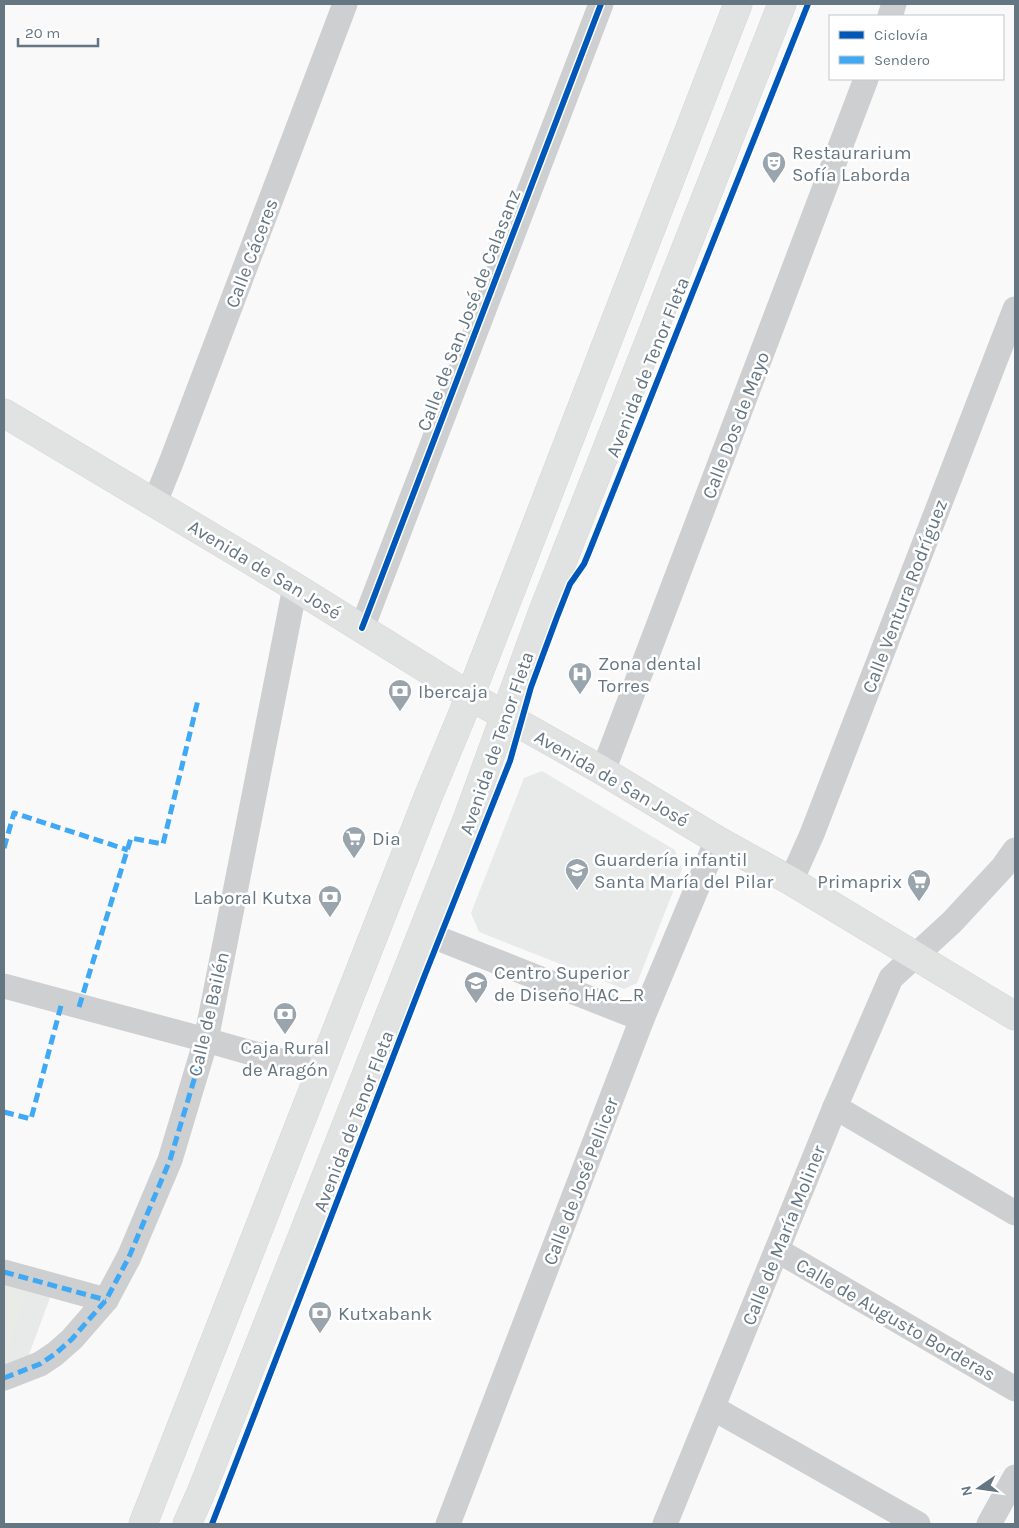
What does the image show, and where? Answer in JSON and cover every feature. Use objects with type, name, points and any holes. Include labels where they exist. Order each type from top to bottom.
[{"type":"main road","name":"Avenida de Tenor Fleta","points":[[144,1524],[319,1072],[470,696],[738,4]]},
{"type":"main road","name":"Avenida de Tenor Fleta","points":[[186,1524],[200,1495],[468,817],[542,611],[782,4]]},
{"type":"main road","name":"Avenida de San José","points":[[4,413],[295,586],[470,696],[791,881],[1015,1016]]},
{"type":"street","name":"Calle Cáceres","points":[[155,502],[345,4]]},
{"type":"street","name":"Calle de San José de Calasanz","points":[[362,628],[601,4]]},
{"type":"street","name":"Calle Dos de Mayo","points":[[603,771],[866,80]]},
{"type":"street","name":"Calle Ventura Rodríguez","points":[[791,881],[812,834],[1015,309]]},
{"type":"street","name":"Calle de Bailén","points":[[4,1378],[40,1364],[55,1354],[72,1339],[106,1300],[128,1257],[170,1160],[206,1040],[295,586]]},
{"type":"street","name":"Calle de José Pellicer","points":[[448,1524],[642,1020],[718,840]]},
{"type":"street","name":"Calle de María Moliner","points":[[665,1524],[835,1107],[891,978],[952,922],[1003,867],[1015,850]]},
{"type":"street","points":[[422,932],[642,1020]]},
{"type":"street","points":[[4,986],[319,1072]]},
{"type":"street","points":[[835,1107],[1015,1213]]},
{"type":"street","name":"Calle de Augusto Borderas","points":[[777,1250],[1015,1389]]},
{"type":"street","points":[[4,1272],[106,1300]]},
{"type":"street","points":[[713,1408],[918,1524]]},
{"type":"street","points":[[989,1524],[1015,1478]]},
{"type":"shaded area","name":"Guardería infantil Santa María del Pilar","points":[[542,771],[675,850],[682,869],[637,983],[624,989],[479,932],[471,913],[524,778]]},
{"type":"shaded area","points":[[4,1282],[51,1295],[27,1360],[4,1369]]},
{"type":"shaded area","points":[[4,1285],[27,1291],[4,1360]]},
{"type":"marked path","points":[[79,1007],[131,838],[163,844],[198,700]]},
{"type":"marked path","points":[[4,848],[14,813],[128,850]]},
{"type":"marked path","points":[[4,1112],[31,1119],[62,1002]]},
{"type":"marked path","points":[[4,1378],[40,1364],[55,1354],[72,1339],[106,1300],[129,1257],[170,1160],[206,1040]]},
{"type":"marked path","points":[[4,1272],[106,1300]]},
{"type":"cycle path","points":[[362,628],[601,4]]},
{"type":"cycle path","points":[[212,1524],[424,977],[510,761],[531,687],[557,617],[570,584],[584,564],[589,552],[808,4]]},
{"type":"place","name":"Restaurarium Sofía Laborda","points":[[774,184]]},
{"type":"place","name":"Zona dental Torres","points":[[580,695]]},
{"type":"place","name":"Ibercaja","points":[[400,712]]},
{"type":"place","name":"Dia","points":[[354,859]]},
{"type":"place","name":"Guardería infantil Santa María del Pilar","points":[[577,891]]},
{"type":"place","name":"Primaprix","points":[[919,902]]},
{"type":"place","name":"Laboral Kutxa","points":[[330,918]]},
{"type":"place","name":"Centro Superior de Diseño HAC_R","points":[[476,1004]]},
{"type":"place","name":"Caja Rural de Aragón","points":[[285,1035]]},
{"type":"place","name":"Kutxabank","points":[[320,1334]]}]
